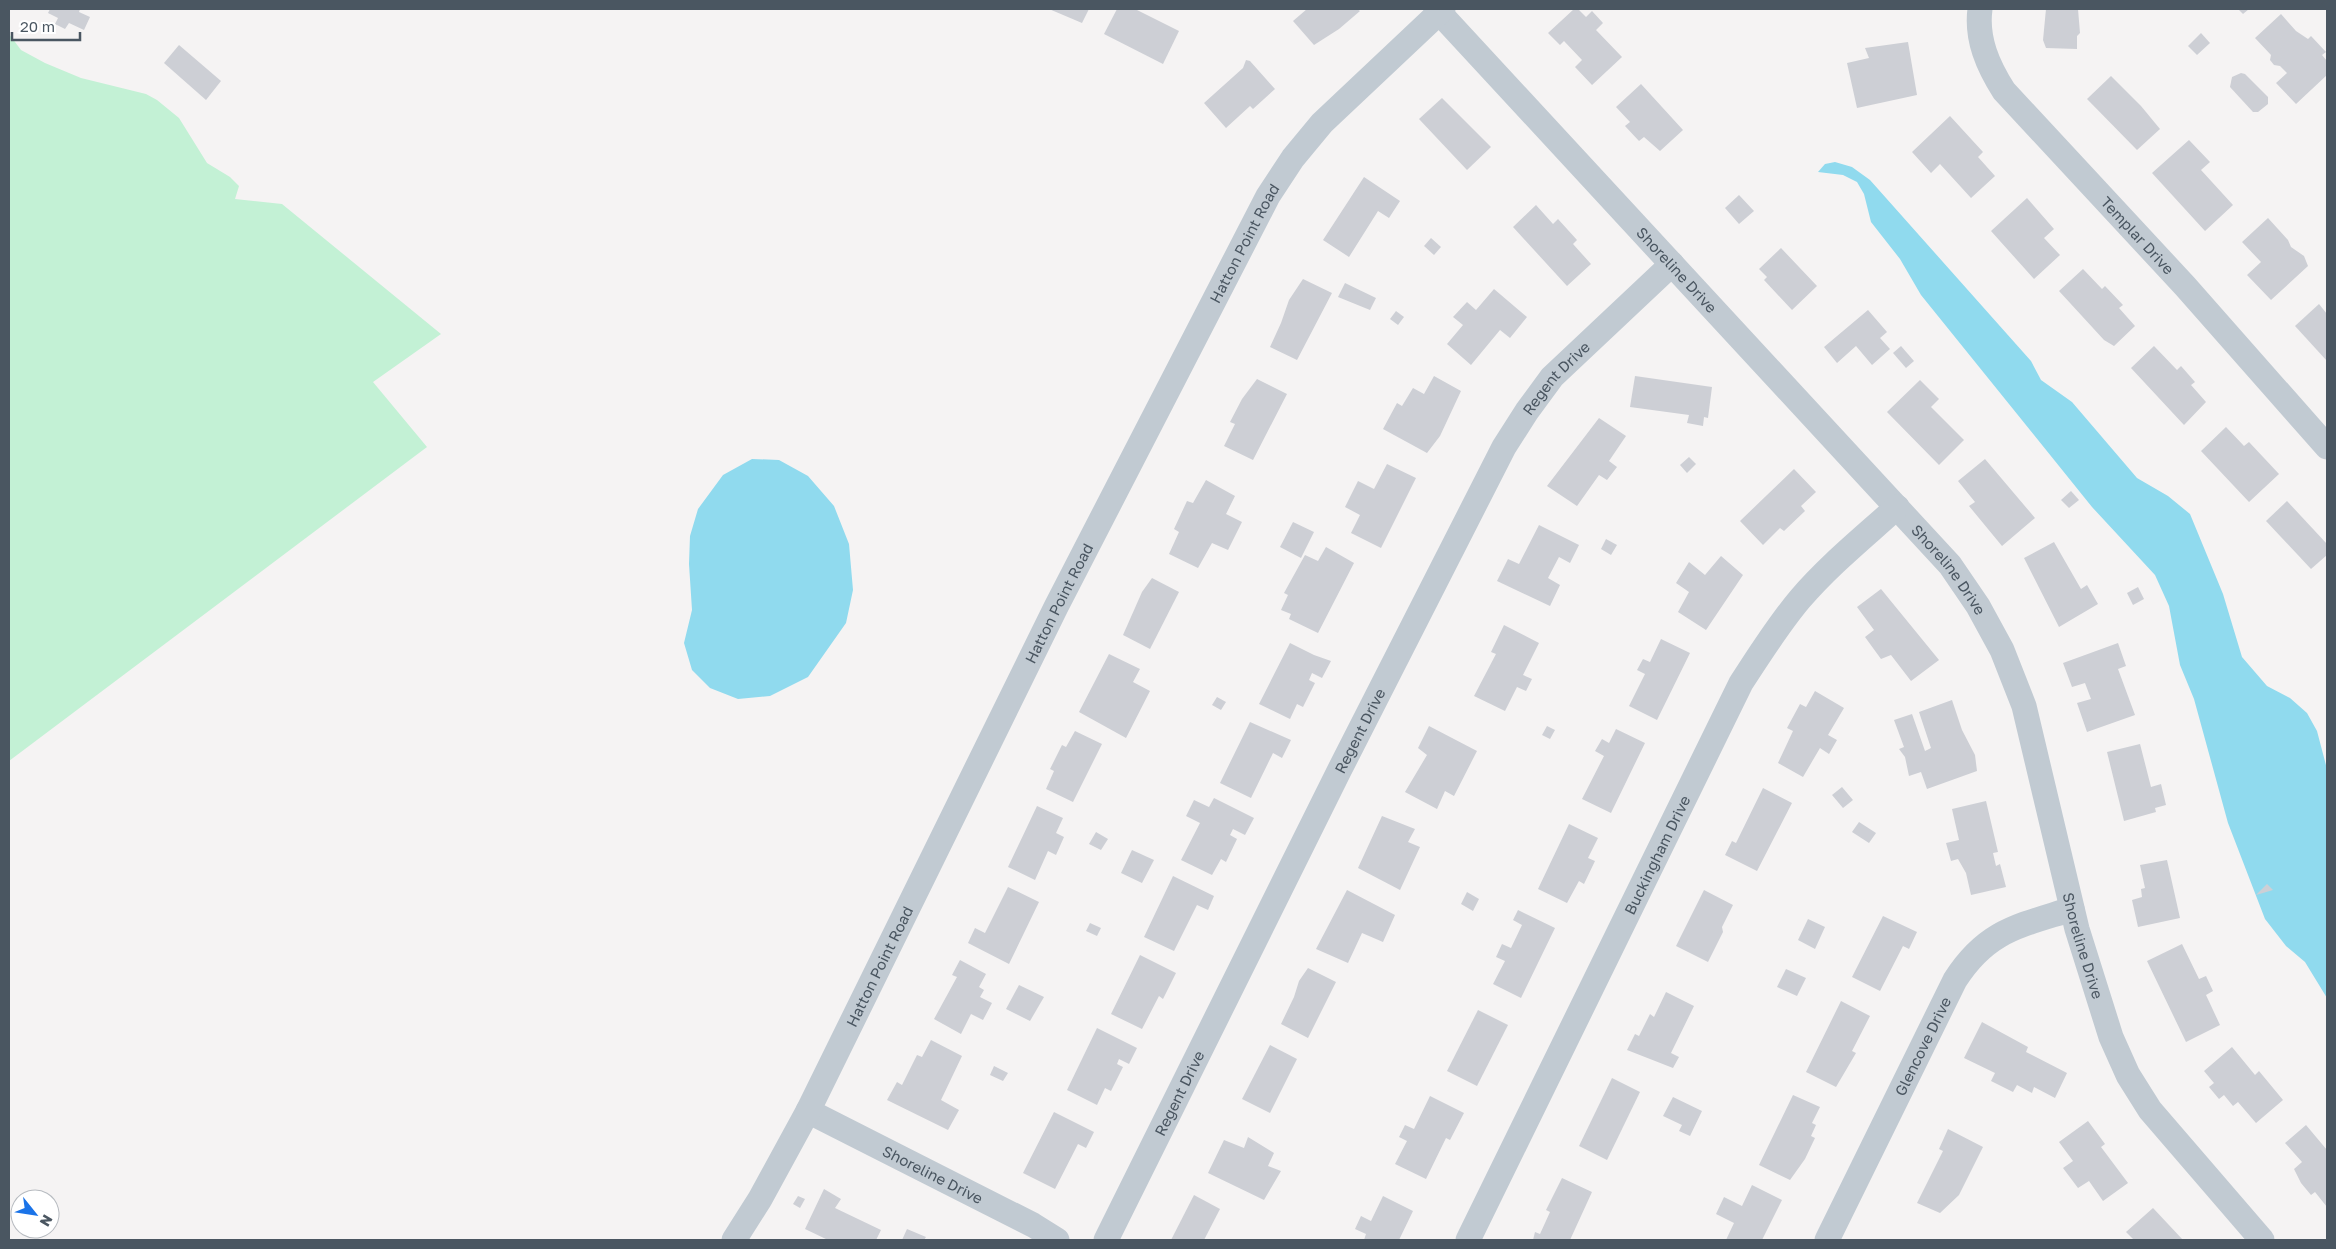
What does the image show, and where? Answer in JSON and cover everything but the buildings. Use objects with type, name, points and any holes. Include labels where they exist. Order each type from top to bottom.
[{"type":"street","name":"Templar Drive","points":[[1980,9],[1982,46],[1990,69],[2004,91],[2185,286],[2327,447]]},
{"type":"street","name":"Shoreline Drive","points":[[1439,10],[1950,565],[1978,606],[2002,650],[2024,706],[2072,909],[2111,1038],[2128,1075],[2150,1110],[2262,1240]]},
{"type":"street","name":"Hatton Point Road","points":[[734,1240],[760,1199],[808,1111],[1056,607],[1268,196],[1293,158],[1322,122],[1439,10]]},
{"type":"street","name":"Regent Drive","points":[[1106,1240],[1339,771],[1504,447],[1526,411],[1552,376],[1672,264]]},
{"type":"street","name":"Buckingham Drive","points":[[1468,1240],[1741,683],[1769,639],[1801,598],[1836,560],[1897,507]]},
{"type":"street","name":"Glencove Drive","points":[[1828,1240],[1950,989],[1968,960],[1990,940],[2011,928],[2072,909]]},
{"type":"street","name":"Shoreline Drive","points":[[808,1111],[1058,1240]]},
{"type":"green space","points":[[9,34],[21,50],[45,63],[81,78],[146,94],[157,100],[179,118],[207,163],[230,177],[239,186],[235,199],[282,204],[441,334],[373,382],[427,447],[9,761]]},
{"type":"water","points":[[1835,162],[1852,167],[1870,180],[2031,361],[2041,380],[2072,402],[2137,478],[2168,496],[2190,514],[2223,594],[2242,657],[2267,686],[2290,698],[2307,713],[2317,731],[2327,769],[2327,998],[2305,962],[2286,946],[2265,919],[2228,823],[2194,699],[2180,665],[2169,606],[2155,575],[2092,507],[1921,295],[1900,259],[1871,222],[1864,194],[1857,182],[1843,175],[1818,172],[1825,164]]},
{"type":"water","points":[[752,459],[779,460],[808,476],[834,506],[849,544],[853,590],[846,623],[808,677],[770,696],[738,699],[710,688],[692,670],[684,643],[692,610],[689,564],[690,536],[698,509],[723,475]]}]
